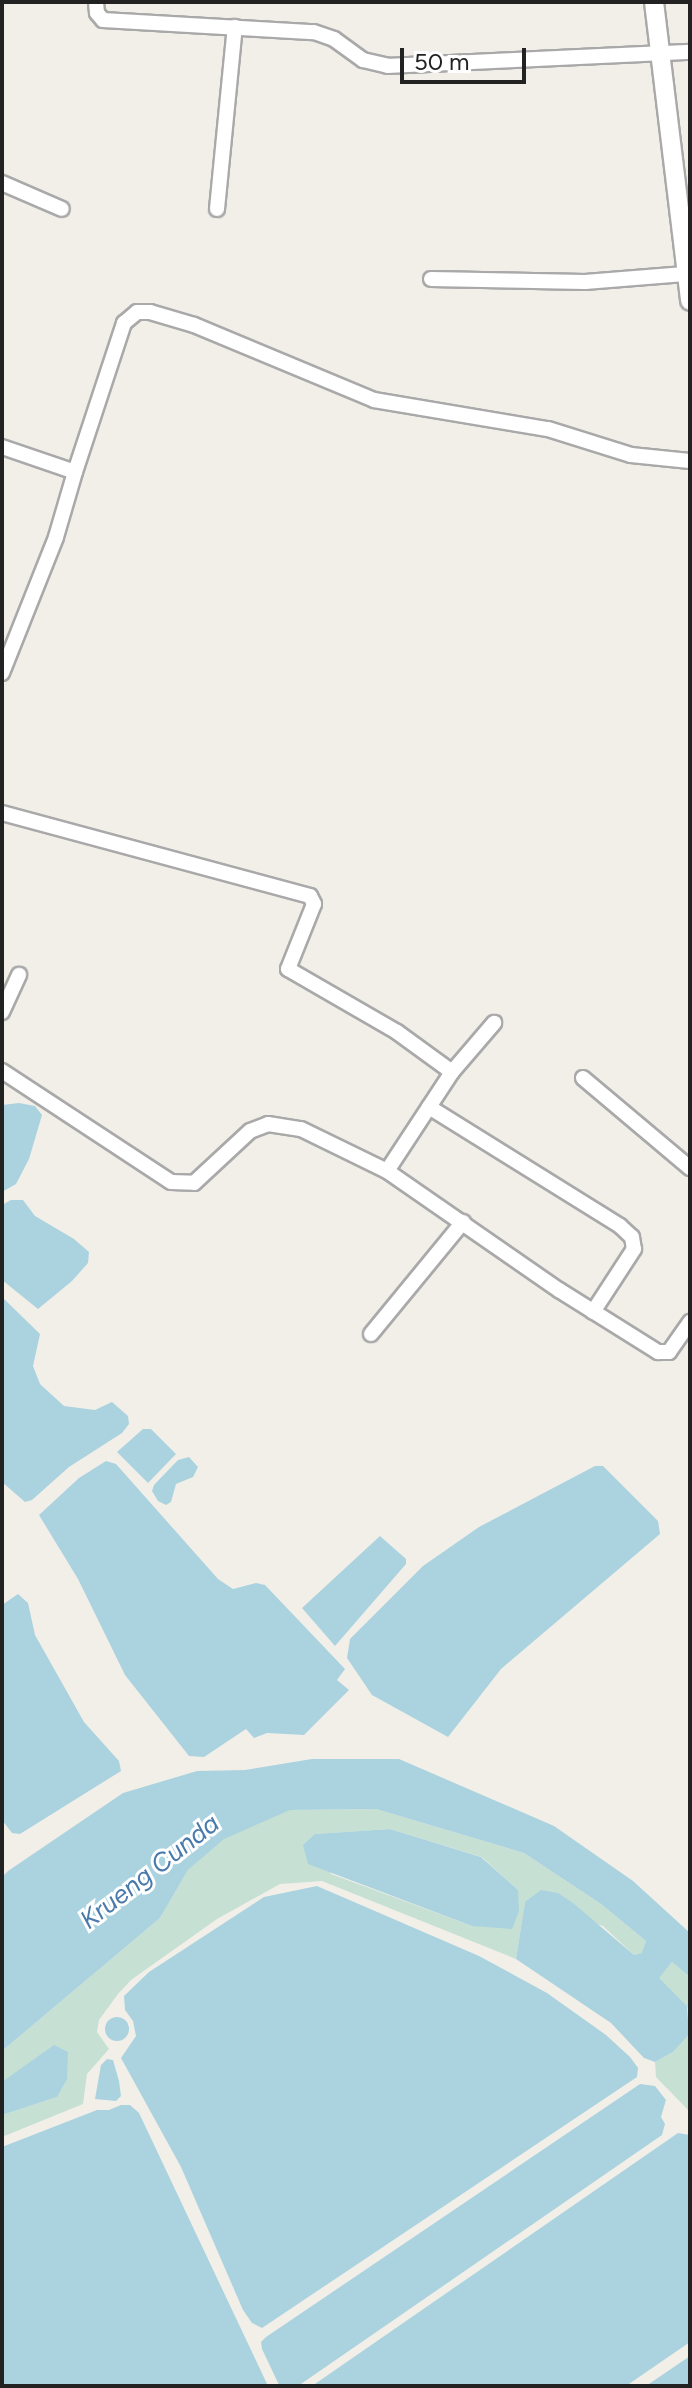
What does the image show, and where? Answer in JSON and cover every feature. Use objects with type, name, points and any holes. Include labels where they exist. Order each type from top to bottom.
[{"type":"street","points":[[96,2],[97,13],[103,20],[314,32],[334,39],[363,60],[388,66],[690,52]]},
{"type":"street","points":[[654,2],[685,216],[685,274],[690,301]]},
{"type":"street","points":[[217,209],[235,27]]},
{"type":"street","points":[[2,183],[62,209]]},
{"type":"street","points":[[431,279],[585,282],[685,274]]},
{"type":"street","points":[[2,673],[56,537],[124,323],[137,312],[150,312],[194,325],[374,400],[548,429],[631,455],[690,461]]},
{"type":"street","points":[[2,447],[75,472]]},
{"type":"street","points":[[2,813],[310,896],[314,904],[288,969],[397,1032],[452,1072]]},
{"type":"street","points":[[2,1012],[19,975]]},
{"type":"street","points":[[387,1171],[452,1072],[494,1023]]},
{"type":"street","points":[[2,1071],[171,1182],[194,1183],[250,1131],[268,1124],[301,1129],[387,1171],[593,1312],[661,1353],[673,1348],[690,1322]]},
{"type":"street","points":[[583,1078],[690,1168]]},
{"type":"street","points":[[429,1107],[620,1226],[632,1237],[634,1249],[593,1312]]},
{"type":"street","points":[[371,1334],[463,1222]]},
{"type":"green space","points":[[376,1809],[524,1853],[601,1904],[646,1941],[643,1953],[634,1955],[603,1926],[525,1902],[516,1959],[322,1881],[280,1884],[217,1919],[131,1980],[118,1994],[99,2020],[97,2032],[109,2049],[87,2074],[83,2104],[2,2137],[2,2115],[57,2097],[2,2082],[2,2051],[160,1918],[188,1870],[224,1838],[289,1810]],"holes":[[[390,1829],[482,1857],[518,1890],[472,1926],[331,1874],[315,1834]]]},
{"type":"green space","points":[[672,1962],[690,1977],[690,2016],[687,2006],[658,1978]]},
{"type":"green space","points":[[690,2030],[690,2112],[656,2077],[655,2062],[673,2052]]},
{"type":"water","points":[[19,1103],[35,1106],[42,1115],[29,1159],[16,1184],[2,1192],[2,1105]]},
{"type":"water","points":[[11,1200],[23,1200],[35,1216],[74,1239],[89,1252],[88,1263],[72,1281],[38,1309],[2,1280],[2,1205]]},
{"type":"water","points":[[2,1297],[40,1334],[33,1366],[40,1384],[64,1406],[95,1410],[112,1402],[128,1416],[129,1424],[122,1433],[69,1467],[32,1500],[25,1502],[2,1482]]},
{"type":"water","points":[[143,1429],[151,1429],[176,1454],[148,1483],[117,1452]]},
{"type":"water","points":[[189,1457],[198,1467],[193,1477],[176,1484],[171,1502],[166,1505],[158,1501],[152,1491],[154,1485],[178,1460]]},
{"type":"water","points":[[106,1461],[116,1464],[218,1579],[233,1589],[256,1583],[265,1585],[345,1669],[337,1680],[349,1690],[304,1735],[267,1733],[254,1738],[246,1729],[204,1757],[189,1756],[125,1675],[78,1579],[39,1515],[79,1478]]},
{"type":"water","points":[[595,1466],[603,1466],[658,1521],[660,1534],[501,1669],[448,1737],[372,1695],[347,1658],[350,1639],[423,1566],[479,1527]]},
{"type":"water","points":[[380,1536],[406,1559],[406,1564],[335,1646],[302,1608]]},
{"type":"water","points":[[18,1594],[28,1603],[35,1635],[84,1722],[119,1761],[121,1771],[20,1834],[12,1833],[2,1820],[2,1605]]},
{"type":"water","name":"Krueng Cunda","points":[[312,1759],[399,1759],[554,1826],[633,1881],[690,1933],[690,1977],[672,1962],[659,1978],[687,2006],[689,2034],[673,2052],[655,2062],[644,2058],[611,2023],[516,1959],[525,1902],[541,1890],[558,1893],[573,1903],[634,1955],[642,1953],[646,1941],[601,1904],[524,1853],[376,1809],[290,1810],[224,1839],[188,1870],[160,1918],[2,2051],[2,1877],[8,1871],[123,1793],[197,1771],[245,1770]]},
{"type":"water","points":[[390,1829],[481,1857],[518,1890],[519,1911],[512,1929],[472,1926],[308,1864],[303,1845],[315,1834]]},
{"type":"water","points":[[317,1886],[479,1956],[547,1993],[606,2035],[630,2057],[638,2068],[637,2077],[262,2328],[252,2323],[243,2310],[181,2167],[121,2058],[136,2036],[133,2021],[125,2010],[124,1996],[149,1972],[264,1897]]},
{"type":"water","points":[[112,2017],[122,2017],[129,2024],[129,2034],[122,2041],[112,2041],[105,2034],[105,2024]]},
{"type":"water","points":[[54,2045],[68,2052],[67,2079],[57,2097],[2,2115],[2,2082]]},
{"type":"water","points":[[107,2059],[113,2060],[119,2081],[121,2096],[116,2101],[95,2099],[101,2065]]},
{"type":"water","points":[[640,2084],[655,2086],[666,2100],[661,2117],[665,2124],[662,2135],[298,2386],[279,2385],[262,2349],[261,2342],[266,2337]]},
{"type":"water","points":[[130,2105],[139,2113],[268,2386],[2,2386],[2,2147],[97,2110],[109,2110]]},
{"type":"water","points":[[678,2133],[690,2135],[690,2342],[626,2386],[312,2386]]},
{"type":"water","points":[[690,2356],[690,2386],[646,2386]]}]
